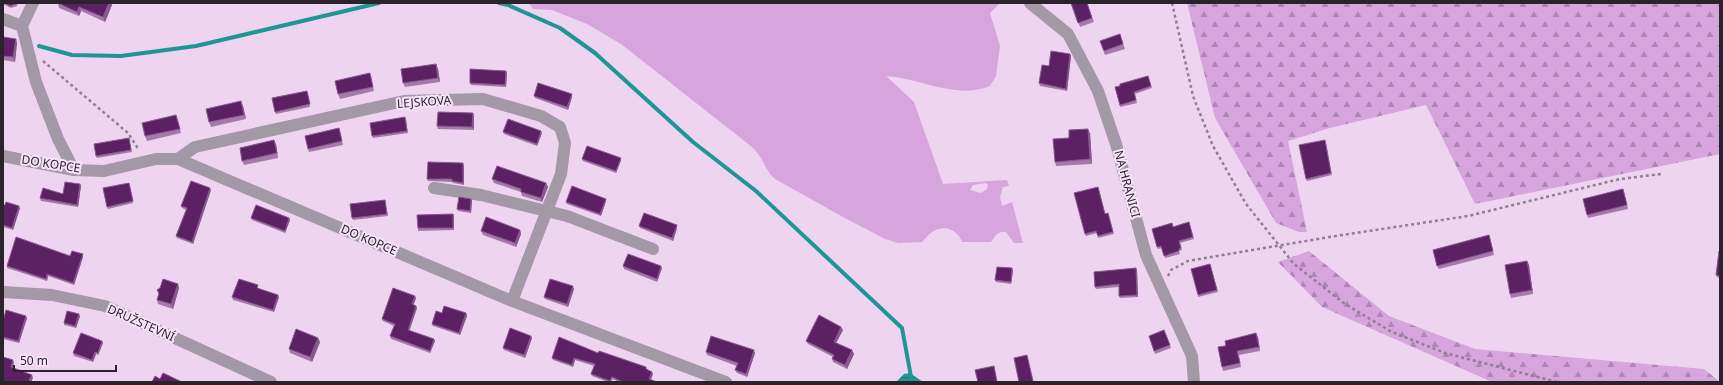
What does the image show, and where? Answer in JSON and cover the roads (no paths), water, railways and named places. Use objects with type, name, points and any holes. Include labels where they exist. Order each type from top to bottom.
[{"type":"street","points":[[33,3],[22,26],[36,82],[58,138],[74,170]]},
{"type":"street","name":"NA HRANICI","points":[[1030,3],[1068,34],[1098,91],[1116,144],[1146,255],[1192,356],[1194,382]]},
{"type":"street","points":[[3,19],[22,26]]},
{"type":"street","name":"LEJSKOVA","points":[[178,159],[195,147],[404,101],[483,99],[541,116],[560,126],[565,143],[561,174],[512,301]]},
{"type":"street","name":"DO KOPCE","points":[[3,156],[74,170],[104,171],[156,158],[178,159],[512,301],[726,382]]},
{"type":"street","points":[[434,188],[481,195],[567,216],[653,249]]},
{"type":"street","name":"DRUŽSTEVNÍ","points":[[3,292],[52,295],[105,306],[271,382]]},
{"type":"waterway","points":[[39,46],[72,55],[121,56],[196,46],[379,3]]},
{"type":"waterway","points":[[499,3],[508,5],[560,28],[595,53],[693,142],[756,191],[902,328],[912,382]]}]
